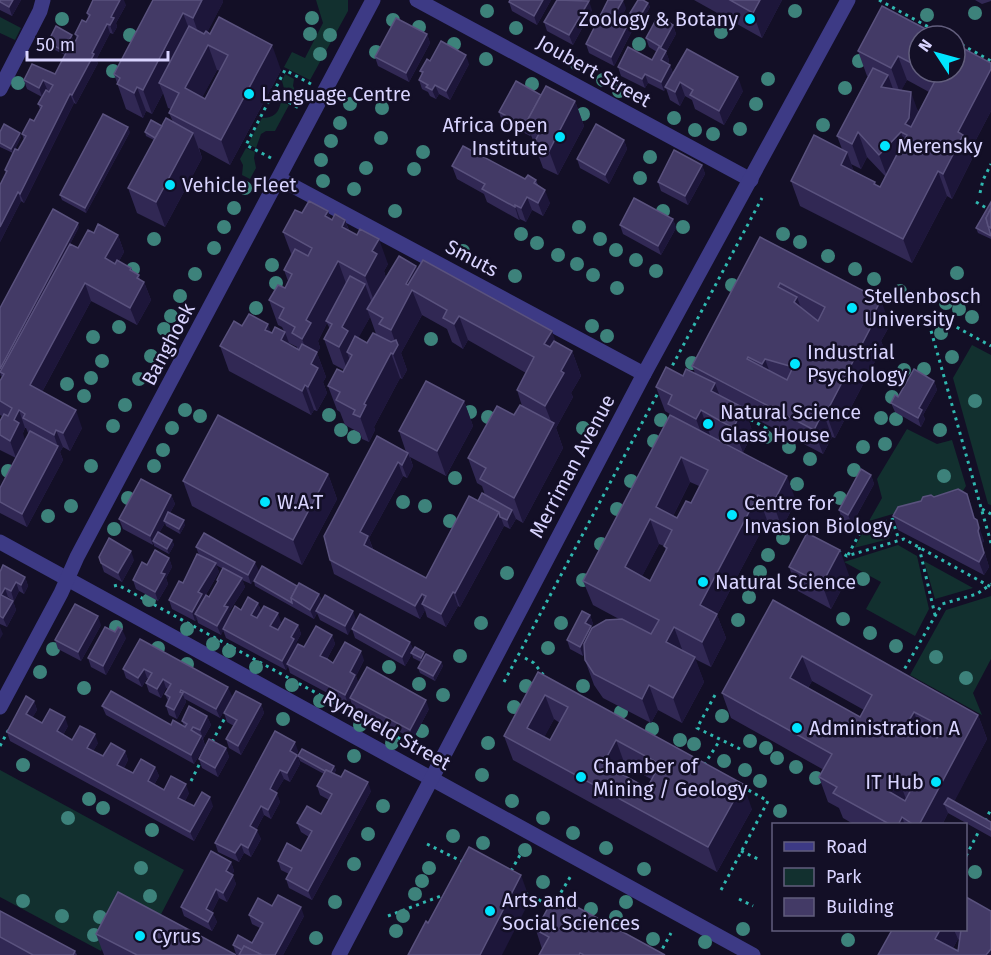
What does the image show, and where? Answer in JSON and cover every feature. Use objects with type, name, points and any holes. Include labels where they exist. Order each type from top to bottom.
[{"type":"street","points":[[0,89],[40,11],[43,0]]},
{"type":"street","name":"Banghoek","points":[[0,707],[126,464],[374,0]]},
{"type":"street","name":"Joubert Street","points":[[417,0],[751,180]]},
{"type":"street","name":"Merriman Avenue","points":[[339,955],[644,374],[848,0]]},
{"type":"street","name":"Smuts","points":[[280,178],[644,374]]},
{"type":"street","name":"Ryneveld Street","points":[[0,542],[753,955]]},
{"type":"path","points":[[879,0],[923,24]]},
{"type":"path","points":[[967,48],[991,61]]},
{"type":"path","points":[[273,159],[246,145],[285,70],[312,85]]},
{"type":"path","points":[[273,93],[300,108]]},
{"type":"path","points":[[980,193],[983,180],[991,164]]},
{"type":"path","points":[[665,378],[764,192]]},
{"type":"path","points":[[976,202],[991,210]]},
{"type":"path","points":[[918,315],[928,320],[949,323],[991,346]]},
{"type":"path","points":[[928,320],[991,543]]},
{"type":"path","points":[[502,684],[660,388]]},
{"type":"path","points":[[735,412],[766,428],[758,445]]},
{"type":"path","points":[[981,508],[991,514]]},
{"type":"path","points":[[847,556],[862,529],[903,516]]},
{"type":"path","points":[[892,519],[899,540]]},
{"type":"path","points":[[801,530],[818,540]]},
{"type":"path","points":[[833,548],[847,556],[904,539],[991,586]]},
{"type":"path","points":[[919,546],[935,615]]},
{"type":"path","points":[[110,587],[118,585],[154,604],[408,743],[412,751]]},
{"type":"path","points":[[901,675],[942,604],[976,594],[991,586]]},
{"type":"path","points":[[525,658],[534,663],[547,680]]},
{"type":"path","points":[[715,695],[697,728],[740,749]]},
{"type":"path","points":[[209,747],[231,708]]},
{"type":"path","points":[[0,746],[10,728]]},
{"type":"path","points":[[695,760],[705,766],[720,740]]},
{"type":"path","points":[[190,781],[204,756]]},
{"type":"path","points":[[721,890],[768,801],[736,784]]},
{"type":"path","points":[[967,854],[991,809]]},
{"type":"path","points":[[428,844],[467,864]]},
{"type":"path","points":[[509,874],[525,846]]},
{"type":"path","points":[[741,851],[760,860]]},
{"type":"path","points":[[548,915],[572,872]]},
{"type":"path","points":[[388,916],[448,893]]},
{"type":"path","points":[[524,893],[553,907]]},
{"type":"path","points":[[739,899],[753,906]]},
{"type":"path","points":[[659,955],[671,933]]},
{"type":"green space","points":[[316,0],[348,0],[348,11],[310,80],[284,67],[292,52],[305,58],[323,23]]},
{"type":"green space","points":[[0,17],[21,28],[15,40],[0,33]]},
{"type":"green space","points":[[285,74],[294,79],[293,86],[296,92],[292,101],[284,96],[282,81]]},
{"type":"green space","points":[[281,101],[289,105],[275,131],[266,131],[261,134],[256,148],[248,144],[262,118],[275,114]]},
{"type":"green space","points":[[246,148],[255,152],[256,168],[250,179],[242,175],[243,165],[240,159]]},
{"type":"green space","points":[[972,345],[991,355],[991,505],[988,504],[953,378]]},
{"type":"green space","points":[[907,429],[937,444],[952,440],[966,486],[961,494],[869,521],[882,498],[877,479]]},
{"type":"green space","points":[[892,524],[893,530],[889,539],[854,548],[862,534]]},
{"type":"green space","points":[[898,545],[917,556],[929,609],[915,636],[866,609],[881,582],[844,562]]},
{"type":"green space","points":[[924,561],[973,588],[935,599]]},
{"type":"green space","points":[[991,596],[991,659],[973,693],[982,715],[910,675],[946,610]]},
{"type":"green space","points":[[0,770],[184,870],[158,920],[126,903],[101,951],[0,897]]},
{"type":"building","points":[[0,0],[13,0],[9,7]]},
{"type":"building","points":[[93,0],[120,0],[111,17],[114,18],[110,25],[107,24],[92,53],[94,54],[72,95],[70,94],[20,194],[18,192],[0,227],[0,185],[7,171],[5,170],[15,149],[18,150],[26,136],[22,134],[30,119],[34,121],[42,106],[38,104],[46,90],[49,92],[53,85],[43,80],[39,88],[24,80],[32,64],[55,74],[78,36],[75,34],[82,20],[86,22],[90,15],[87,13]]},
{"type":"building","points":[[153,0],[202,0],[193,18],[183,13],[143,90],[137,87],[134,93],[117,84],[120,78],[114,74]]},
{"type":"building","points":[[510,0],[543,0],[534,16],[509,2]]},
{"type":"building","points":[[557,0],[589,1],[569,35],[544,22]]},
{"type":"building","points":[[608,0],[623,0],[615,14],[629,22],[611,57],[586,44]]},
{"type":"building","points":[[638,0],[648,3],[639,18],[630,13]]},
{"type":"building","points":[[730,0],[760,0],[753,13]]},
{"type":"building","points":[[882,6],[916,24],[907,24],[907,61],[898,56],[891,68],[858,51]]},
{"type":"building","points":[[658,16],[673,25],[661,47],[646,38]]},
{"type":"building","points":[[219,17],[272,45],[221,140],[169,113],[179,93],[159,83],[189,26],[204,34],[206,31],[210,34]],"holes":[[[208,45],[228,55],[205,99],[185,88]]]},
{"type":"building","points":[[396,18],[427,34],[406,73],[375,57]]},
{"type":"building","points":[[56,26],[72,35],[63,51],[48,42]]},
{"type":"building","points":[[441,41],[466,55],[446,91],[435,85],[432,90],[419,80],[423,72],[420,71],[427,59],[430,61]]},
{"type":"building","points":[[628,47],[652,60],[659,47],[666,51],[661,60],[670,65],[661,82],[645,74],[642,79],[618,67]]},
{"type":"building","points":[[687,49],[738,77],[719,111],[690,95],[693,90],[680,82],[675,92],[665,87]]},
{"type":"building","points":[[967,50],[991,63],[991,69],[958,132],[963,135],[943,174],[938,171],[903,239],[791,181],[814,135],[847,152],[841,165],[875,182],[874,184],[880,187],[907,135],[901,132],[879,155],[858,132],[852,144],[837,136],[873,68],[888,75],[881,87],[911,92],[909,118],[905,124],[911,127],[933,84],[967,84]]},
{"type":"building","points":[[516,81],[541,95],[526,123],[527,127],[499,112]]},
{"type":"building","points":[[546,86],[575,101],[549,151],[534,143],[541,130],[526,123]]},
{"type":"building","points":[[103,114],[128,127],[85,208],[60,195]]},
{"type":"building","points":[[166,118],[193,133],[156,202],[128,188]]},
{"type":"building","points":[[151,120],[162,126],[155,138],[145,132]]},
{"type":"building","points":[[4,124],[20,133],[11,149],[0,143],[0,132]]},
{"type":"building","points":[[596,124],[624,140],[605,175],[577,159]]},
{"type":"building","points":[[463,146],[525,179],[528,175],[536,180],[534,183],[545,190],[538,203],[527,197],[521,208],[515,205],[515,207],[482,189],[485,184],[452,166]]},
{"type":"building","points":[[674,150],[702,165],[685,196],[658,182]]},
{"type":"building","points":[[634,198],[673,219],[658,246],[620,225]]},
{"type":"building","points":[[309,201],[328,211],[325,216],[332,220],[335,214],[345,220],[342,227],[357,235],[360,229],[379,239],[372,251],[377,254],[365,276],[338,261],[306,320],[311,323],[302,339],[292,333],[295,327],[279,318],[284,308],[269,300],[278,285],[285,288],[292,274],[284,270],[295,249],[308,256],[312,248],[283,232],[295,210],[302,213]]},
{"type":"building","points":[[991,202],[986,218],[991,236],[976,228]]},
{"type":"building","points":[[991,208],[991,228],[986,218]]},
{"type":"building","points":[[53,209],[78,223],[0,369],[0,308]]},
{"type":"building","points":[[98,224],[118,235],[105,258],[115,264],[117,260],[131,268],[130,270],[139,275],[137,278],[144,282],[130,308],[85,283],[30,385],[76,410],[63,433],[56,430],[54,435],[23,418],[25,414],[19,410],[14,420],[19,423],[10,441],[0,435],[0,421],[4,414],[8,416],[12,408],[0,401],[0,381],[4,374],[0,372],[70,244],[78,248],[88,230],[94,233]]},
{"type":"building","name":"Industrial Psychology","points":[[760,237],[881,300],[871,319],[874,321],[826,413],[823,412],[814,430],[692,366]],"holes":[[[780,283],[825,307],[818,321],[794,302],[797,297],[778,287]],[[748,357],[762,364],[765,359],[793,367],[787,380],[747,359]]]},
{"type":"building","points":[[399,256],[416,266],[406,284],[408,285],[423,260],[552,331],[544,344],[550,347],[554,341],[572,351],[561,371],[564,373],[545,406],[517,390],[534,357],[459,316],[454,324],[443,318],[447,310],[412,290],[391,330],[379,324],[383,318],[367,309]]},
{"type":"building","points":[[350,276],[365,284],[342,327],[348,331],[339,347],[324,339],[332,324],[326,321]]},
{"type":"building","points":[[249,314],[268,324],[265,330],[272,333],[275,327],[285,332],[281,340],[299,350],[302,344],[317,352],[311,364],[318,368],[308,387],[305,385],[302,391],[220,346],[234,321],[242,326]]},
{"type":"building","points":[[373,333],[391,342],[396,340],[398,345],[393,354],[391,353],[364,404],[366,405],[360,417],[353,414],[355,410],[336,400],[340,392],[328,386],[337,369],[343,372],[352,355],[347,352],[355,336],[367,343]]},
{"type":"building","points":[[666,367],[683,376],[686,369],[715,383],[711,391],[744,408],[733,428],[701,410],[696,419],[668,404],[672,395],[656,387]]},
{"type":"building","points":[[914,369],[934,381],[919,408],[922,410],[918,418],[891,403],[895,395],[898,397]]},
{"type":"building","points":[[426,381],[464,401],[437,451],[399,431]]},
{"type":"building","points":[[520,405],[554,423],[514,498],[480,479],[486,468],[468,458],[497,406],[514,415]]},
{"type":"building","name":"W.A.T","points":[[218,415],[328,474],[293,540],[183,481]]},
{"type":"building","points":[[670,415],[787,476],[773,503],[758,495],[700,605],[717,614],[702,642],[674,627],[666,642],[695,657],[673,698],[649,685],[642,699],[594,674],[585,660],[584,644],[592,628],[606,620],[622,619],[651,634],[659,620],[583,581]],"holes":[[[681,457],[708,470],[691,503],[686,501],[677,518],[656,507]],[[650,519],[672,530],[664,546],[667,548],[650,581],[625,567]]]},
{"type":"building","points":[[30,431],[58,446],[22,514],[0,502],[0,488]]},
{"type":"building","points":[[377,436],[408,453],[402,465],[398,462],[360,532],[368,536],[364,545],[426,578],[469,496],[499,512],[441,614],[422,604],[426,596],[422,594],[415,606],[330,560],[324,536]]},
{"type":"building","points":[[861,469],[871,475],[848,515],[839,510]]},
{"type":"building","points":[[141,479],[171,495],[150,536],[119,519]]},
{"type":"building","points":[[958,489],[967,494],[974,518],[977,520],[984,553],[979,562],[893,516],[898,507],[921,501],[923,497],[931,495],[934,497]]},
{"type":"building","points":[[482,493],[512,510],[507,520],[500,517],[499,512],[478,501]]},
{"type":"building","points":[[168,512],[184,520],[179,529],[164,521]]},
{"type":"building","points":[[158,532],[172,540],[167,549],[153,541]]},
{"type":"building","points":[[204,533],[255,562],[248,575],[196,547]]},
{"type":"building","points":[[807,533],[840,550],[822,584],[789,567]]},
{"type":"building","points":[[109,538],[131,551],[118,573],[101,563],[99,557]]},
{"type":"building","points":[[155,550],[169,558],[161,573],[165,574],[155,592],[133,580],[142,562],[147,565]]},
{"type":"building","points":[[197,554],[216,563],[198,592],[202,594],[192,612],[169,600],[179,581],[183,583]]},
{"type":"building","points":[[3,565],[25,577],[21,585],[16,582],[11,591],[5,588],[1,595],[13,601],[3,618],[0,616],[0,572]]},
{"type":"building","points":[[262,566],[297,586],[291,598],[292,603],[254,581]]},
{"type":"building","points":[[223,568],[242,578],[224,606],[228,607],[217,626],[195,614],[206,595],[209,597]]},
{"type":"building","points":[[299,583],[319,594],[310,610],[291,598]]},
{"type":"building","points":[[325,595],[353,611],[345,626],[316,611]]},
{"type":"building","points":[[248,597],[258,603],[251,615],[257,618],[264,606],[278,613],[270,626],[278,630],[285,618],[298,625],[291,637],[294,639],[282,661],[223,629],[235,606],[241,610]]},
{"type":"building","name":"Administration A","points":[[773,600],[978,715],[920,823],[911,823],[902,817],[899,823],[887,823],[833,793],[837,787],[819,777],[832,754],[722,693]],"holes":[[[802,656],[872,695],[860,717],[790,678]],[[914,712],[943,727],[937,738],[908,722]],[[897,775],[914,784],[905,801],[888,791]]]},
{"type":"building","points":[[75,604],[98,616],[78,652],[55,640]]},
{"type":"building","points":[[582,611],[590,615],[585,623],[591,626],[580,647],[567,640]]},
{"type":"building","points":[[360,614],[410,642],[402,657],[352,629]]},
{"type":"building","points":[[316,626],[332,635],[320,656],[333,663],[345,642],[361,651],[350,672],[355,675],[345,695],[287,664],[298,644],[304,647]]},
{"type":"building","points":[[105,627],[115,632],[118,627],[122,629],[103,666],[88,658]]},
{"type":"building","points":[[140,639],[228,687],[216,709],[181,690],[180,692],[183,693],[174,710],[166,706],[170,697],[165,694],[171,684],[163,679],[157,689],[146,683],[152,673],[144,669],[138,678],[123,669]]},
{"type":"building","points":[[415,647],[424,652],[421,658],[411,653]]},
{"type":"building","points":[[426,654],[441,662],[433,676],[418,668]]},
{"type":"building","points":[[367,667],[426,700],[410,730],[350,698]]},
{"type":"building","points":[[538,672],[743,784],[708,847],[504,736]],"holes":[[[545,695],[568,707],[550,740],[527,728]],[[616,740],[660,764],[647,788],[603,764]]]},
{"type":"building","points":[[111,691],[171,725],[173,720],[185,727],[187,724],[182,721],[189,706],[207,716],[200,730],[193,727],[191,730],[201,736],[191,755],[102,706]]},
{"type":"building","points":[[236,691],[261,704],[238,746],[226,739],[237,720],[224,713]]},
{"type":"building","points":[[26,696],[34,701],[26,714],[42,723],[50,709],[65,717],[57,731],[72,740],[80,726],[95,734],[87,748],[103,756],[111,743],[125,751],[117,765],[133,773],[141,759],[155,767],[148,781],[164,790],[171,776],[186,784],[178,798],[194,806],[202,792],[210,797],[190,832],[7,732]]},
{"type":"building","points":[[275,731],[295,742],[290,751],[297,755],[287,773],[280,770],[275,779],[270,789],[277,793],[268,810],[261,806],[250,826],[257,830],[248,848],[241,844],[235,853],[215,843]]},
{"type":"building","points":[[209,739],[226,748],[215,768],[199,759]]},
{"type":"building","points":[[302,749],[334,766],[331,772],[298,756]]},
{"type":"building","points":[[326,770],[341,777],[345,770],[368,782],[308,891],[286,879],[292,868],[278,861],[287,843],[301,851],[312,831],[297,823],[307,806],[321,814],[332,794],[317,786]]},
{"type":"building","points":[[948,798],[991,822],[991,830],[944,804]]},
{"type":"building","points":[[469,847],[521,875],[480,955],[408,955],[426,921],[428,923]]},
{"type":"building","points":[[211,851],[231,862],[226,871],[233,875],[223,893],[216,889],[206,909],[213,913],[208,922],[181,907]]},
{"type":"building","points":[[118,892],[236,955],[137,955],[96,934]]},
{"type":"building","points":[[278,895],[301,907],[275,955],[262,955],[244,946],[242,950],[233,945],[238,935],[252,943],[263,923],[249,915],[258,898],[272,906]]},
{"type":"building","points":[[555,895],[665,955],[584,955],[580,953],[579,955],[539,955],[549,937],[536,930]]},
{"type":"building","points":[[967,898],[991,911],[991,949],[986,955],[878,955],[891,931],[939,931],[935,939],[958,951],[961,931],[967,931]]},
{"type":"building","points":[[0,911],[75,951],[73,955],[33,955],[0,937]]},
{"type":"building","points":[[244,946],[262,955],[239,955]]},
{"type":"place","name":"Zoology & Botany","points":[[750,19]]},
{"type":"place","name":"Language Centre","points":[[249,94]]},
{"type":"place","name":"Africa Open Institute","points":[[560,137]]},
{"type":"place","name":"Merensky","points":[[885,146]]},
{"type":"place","name":"Vehicle Fleet","points":[[170,185]]},
{"type":"place","name":"Stellenbosch University","points":[[852,308]]},
{"type":"place","name":"Industrial Psychology","points":[[795,364]]},
{"type":"place","name":"Natural Science Glass House","points":[[708,424]]},
{"type":"place","name":"W.A.T","points":[[265,502]]},
{"type":"place","name":"Centre for Invasion Biology","points":[[732,515]]},
{"type":"place","name":"Natural Science","points":[[703,582]]},
{"type":"place","name":"Administration A","points":[[797,728]]},
{"type":"place","name":"Chamber of Mining / Geology","points":[[581,777]]},
{"type":"place","name":"IT Hub","points":[[936,782]]},
{"type":"place","name":"Arts and Social Sciences","points":[[490,911]]},
{"type":"place","name":"Cyrus","points":[[140,936]]}]
